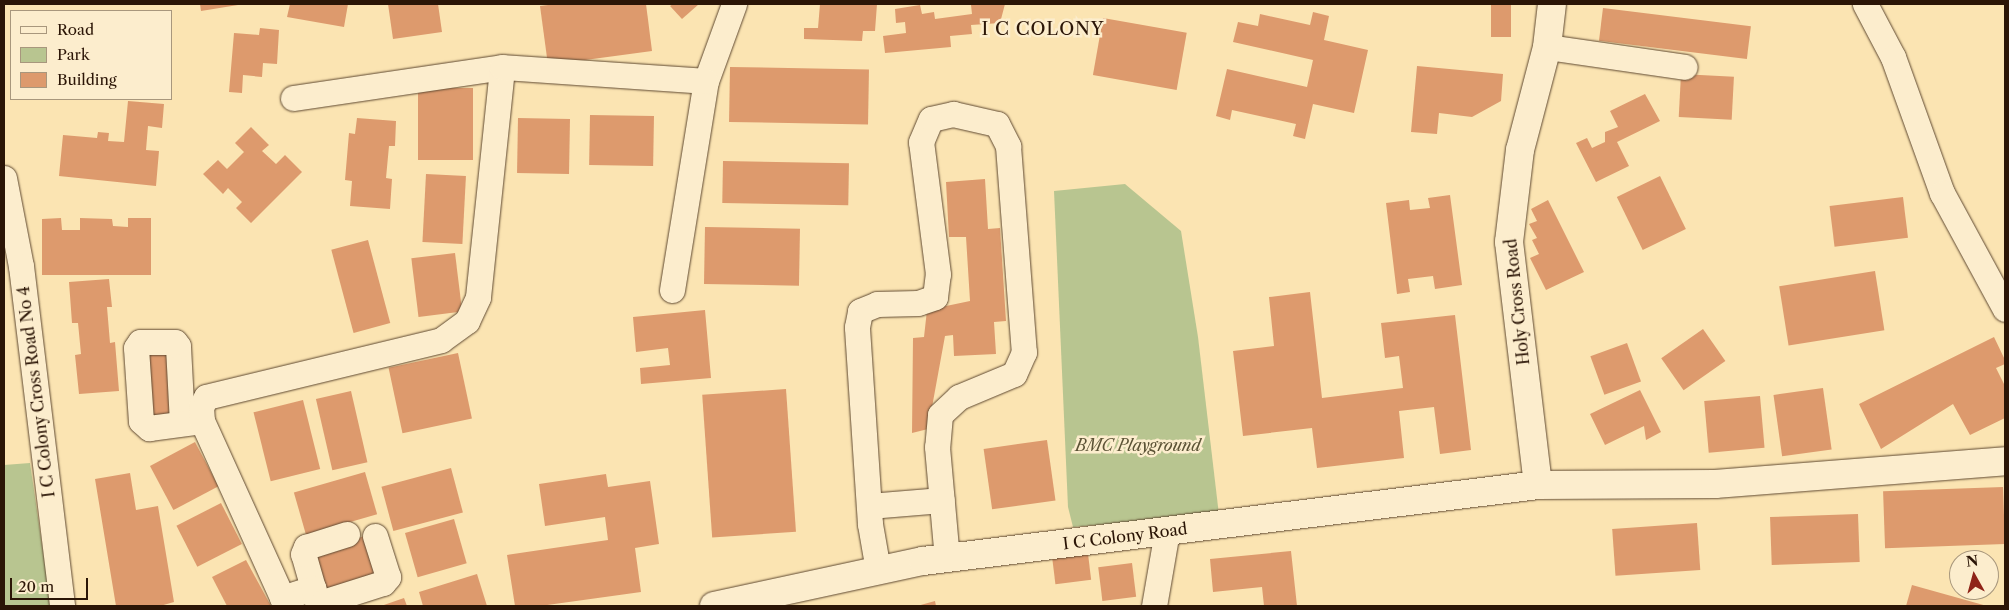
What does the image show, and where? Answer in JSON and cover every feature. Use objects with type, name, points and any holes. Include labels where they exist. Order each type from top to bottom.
[{"type":"street","points":[[672,290],[706,81],[734,4]]},
{"type":"street","name":"Holy Cross Road","points":[[1538,485],[1509,242],[1520,150],[1547,47],[1552,4]]},
{"type":"street","points":[[1867,4],[1893,57],[1942,192],[2005,308]]},
{"type":"street","points":[[1547,47],[1685,66]]},
{"type":"street","points":[[293,98],[502,67],[706,81]]},
{"type":"street","points":[[313,588],[284,602],[192,422],[206,397],[441,340],[467,320],[478,297],[502,67]]},
{"type":"street","points":[[878,570],[869,506],[857,327],[860,311],[877,304],[918,303],[935,297],[938,274],[921,142],[931,119],[953,114],[997,124],[1008,146],[1024,352],[1014,374],[959,397],[940,415],[937,447],[947,558]]},
{"type":"street","name":"I C Colony Cross Road No 4","points":[[4,178],[21,266],[62,606]]},
{"type":"street","name":"I C Colony Road","points":[[714,606],[878,570],[947,558],[1538,485],[1715,484],[2005,462]]},
{"type":"street","points":[[869,506],[942,500]]},
{"type":"street","points":[[1154,606],[1167,531]]},
{"type":"street","points":[[348,534],[306,547],[303,554],[317,601],[323,602],[383,583],[388,577],[376,536]]},
{"type":"green space","name":"BMC Playground","points":[[1125,184],[1181,231],[1198,337],[1219,515],[1073,527],[1068,507],[1054,191]]},
{"type":"green space","points":[[30,463],[51,606],[4,606],[4,465]]},
{"type":"building","points":[[200,4],[238,4],[238,5],[201,11]]},
{"type":"building","points":[[290,4],[348,4],[344,27],[287,17]]},
{"type":"building","points":[[388,4],[438,4],[442,32],[393,39]]},
{"type":"building","points":[[556,4],[646,4],[652,51],[548,65],[540,6]]},
{"type":"building","points":[[673,4],[699,4],[682,19],[670,6]]},
{"type":"building","points":[[820,4],[877,4],[875,31],[863,31],[862,41],[804,39],[804,28],[818,28]]},
{"type":"building","points":[[1005,4],[1000,23],[971,25],[972,34],[950,36],[951,47],[885,53],[883,36],[906,33],[905,22],[896,23],[895,9],[920,5],[922,14],[934,12],[935,19],[972,14],[971,5]]},
{"type":"building","points":[[1491,4],[1511,4],[1511,37],[1491,37]]},
{"type":"building","points":[[1603,8],[1751,26],[1747,59],[1599,41]]},
{"type":"building","points":[[1313,12],[1329,16],[1324,40],[1368,50],[1354,113],[1313,104],[1305,139],[1293,136],[1296,124],[1232,110],[1230,120],[1216,116],[1227,69],[1307,87],[1313,60],[1233,42],[1238,22],[1258,26],[1260,14],[1310,25]]},
{"type":"building","points":[[1103,18],[1187,33],[1177,90],[1093,75]]},
{"type":"building","points":[[260,28],[279,30],[277,64],[263,63],[262,77],[243,75],[242,93],[229,92],[234,33],[259,35]]},
{"type":"building","points":[[1417,66],[1503,74],[1501,101],[1472,117],[1439,113],[1437,134],[1411,132]]},
{"type":"building","points":[[730,67],[869,69],[868,124],[729,122]]},
{"type":"building","points":[[1681,74],[1734,77],[1732,120],[1679,117]]},
{"type":"building","points":[[418,88],[473,88],[473,160],[418,160]]},
{"type":"building","points":[[1645,94],[1660,121],[1617,142],[1629,166],[1596,182],[1576,143],[1587,138],[1592,148],[1605,142],[1605,132],[1618,127],[1610,111]]},
{"type":"building","points":[[128,101],[164,104],[162,128],[148,126],[146,150],[159,151],[156,186],[59,176],[63,135],[97,138],[98,132],[109,133],[108,141],[124,142]]},
{"type":"building","points":[[590,115],[654,116],[653,166],[589,165]]},
{"type":"building","points":[[357,118],[396,121],[395,146],[389,146],[386,178],[392,179],[390,209],[350,206],[352,181],[345,180],[349,133],[355,134]]},
{"type":"building","points":[[518,118],[570,119],[569,174],[517,173]]},
{"type":"building","points":[[251,127],[269,145],[262,151],[276,164],[285,155],[302,172],[251,223],[236,208],[242,202],[228,188],[223,194],[203,174],[218,160],[227,169],[244,152],[235,143]]},
{"type":"building","points":[[723,161],[849,163],[848,205],[722,203]]},
{"type":"building","points":[[426,174],[466,176],[462,244],[422,242]]},
{"type":"building","points":[[1660,176],[1686,229],[1643,250],[1617,197]]},
{"type":"building","points":[[985,179],[988,229],[1000,228],[1006,321],[994,322],[996,354],[954,356],[953,335],[945,336],[928,429],[912,433],[913,338],[924,337],[927,310],[970,301],[966,237],[949,237],[946,182]]},
{"type":"building","points":[[1450,195],[1462,285],[1435,289],[1433,276],[1408,279],[1410,292],[1397,294],[1386,203],[1409,200],[1410,210],[1430,208],[1428,198]]},
{"type":"building","points":[[1903,197],[1908,238],[1835,247],[1830,206]]},
{"type":"building","points":[[1548,200],[1584,272],[1546,290],[1530,258],[1539,254],[1532,240],[1537,238],[1529,224],[1537,221],[1531,209]]},
{"type":"building","points":[[61,218],[62,230],[80,230],[80,218],[112,219],[113,226],[128,227],[128,218],[151,218],[151,275],[42,275],[42,219]]},
{"type":"building","points":[[705,227],[800,229],[799,286],[704,284]]},
{"type":"building","points":[[368,240],[390,323],[354,333],[331,250]]},
{"type":"building","points":[[455,253],[462,312],[419,317],[411,258]]},
{"type":"building","points":[[1875,271],[1884,330],[1789,345],[1779,286]]},
{"type":"building","points":[[109,279],[112,307],[107,307],[110,343],[115,342],[119,391],[79,394],[75,355],[81,354],[78,323],[72,323],[69,282]]},
{"type":"building","points":[[1310,292],[1322,398],[1403,388],[1399,356],[1385,358],[1381,323],[1455,315],[1471,450],[1440,454],[1434,407],[1399,411],[1404,458],[1317,468],[1312,428],[1243,436],[1233,351],[1274,346],[1269,297]]},
{"type":"building","points":[[705,310],[711,378],[641,384],[640,368],[670,365],[668,348],[636,352],[633,317]]},
{"type":"building","points":[[1703,329],[1725,361],[1684,390],[1661,358]]},
{"type":"building","points":[[1994,337],[2005,360],[2005,364],[1996,368],[2005,386],[2005,418],[1970,435],[1953,404],[1881,449],[1859,404]]},
{"type":"building","points":[[1627,343],[1641,382],[1604,395],[1590,356]]},
{"type":"building","points":[[174,347],[176,415],[146,416],[144,348]]},
{"type":"building","points":[[458,353],[472,419],[402,433],[389,368]]},
{"type":"building","points":[[1823,388],[1832,449],[1782,456],[1773,395]]},
{"type":"building","points":[[786,389],[796,532],[712,538],[702,395]]},
{"type":"building","points":[[1640,390],[1661,432],[1646,440],[1644,426],[1605,445],[1590,414]]},
{"type":"building","points":[[351,391],[367,462],[332,470],[316,399]]},
{"type":"building","points":[[1760,396],[1765,448],[1709,453],[1704,401]]},
{"type":"building","points":[[303,400],[320,469],[271,481],[254,412]]},
{"type":"building","points":[[1047,440],[1055,500],[992,509],[984,449]]},
{"type":"building","points":[[195,442],[218,486],[173,510],[150,466]]},
{"type":"building","points":[[451,468],[463,512],[393,531],[381,487]]},
{"type":"building","points":[[365,472],[377,514],[306,535],[294,492]]},
{"type":"building","points":[[130,473],[136,510],[158,506],[174,602],[160,606],[116,606],[95,479]]},
{"type":"building","points":[[606,474],[608,487],[650,481],[659,544],[635,548],[641,592],[540,606],[515,606],[507,555],[608,540],[605,517],[545,526],[539,484]]},
{"type":"building","points":[[2003,487],[2005,544],[1885,548],[1883,491]]},
{"type":"building","points":[[221,503],[242,544],[197,567],[176,526]]},
{"type":"building","points":[[1858,514],[1860,562],[1772,565],[1770,517]]},
{"type":"building","points":[[454,519],[467,563],[418,577],[405,533]]},
{"type":"building","points":[[1697,523],[1700,570],[1615,576],[1612,529]]},
{"type":"building","points":[[370,534],[385,577],[324,598],[309,555]]},
{"type":"building","points":[[1291,551],[1297,606],[1264,606],[1262,587],[1213,592],[1210,559]]},
{"type":"building","points":[[1088,554],[1091,580],[1055,584],[1052,558]]},
{"type":"building","points":[[246,560],[271,606],[227,606],[212,577]]},
{"type":"building","points":[[1132,563],[1136,597],[1102,601],[1098,567]]},
{"type":"building","points":[[477,574],[487,606],[423,606],[419,592]]},
{"type":"building","points":[[1912,585],[1949,595],[1949,600],[1966,600],[1987,606],[1906,606]]},
{"type":"building","points":[[404,598],[407,606],[381,606]]},
{"type":"building","points":[[935,601],[936,606],[917,606]]},
{"type":"district","name":"I C COLONY","points":[[1043,29]]}]
